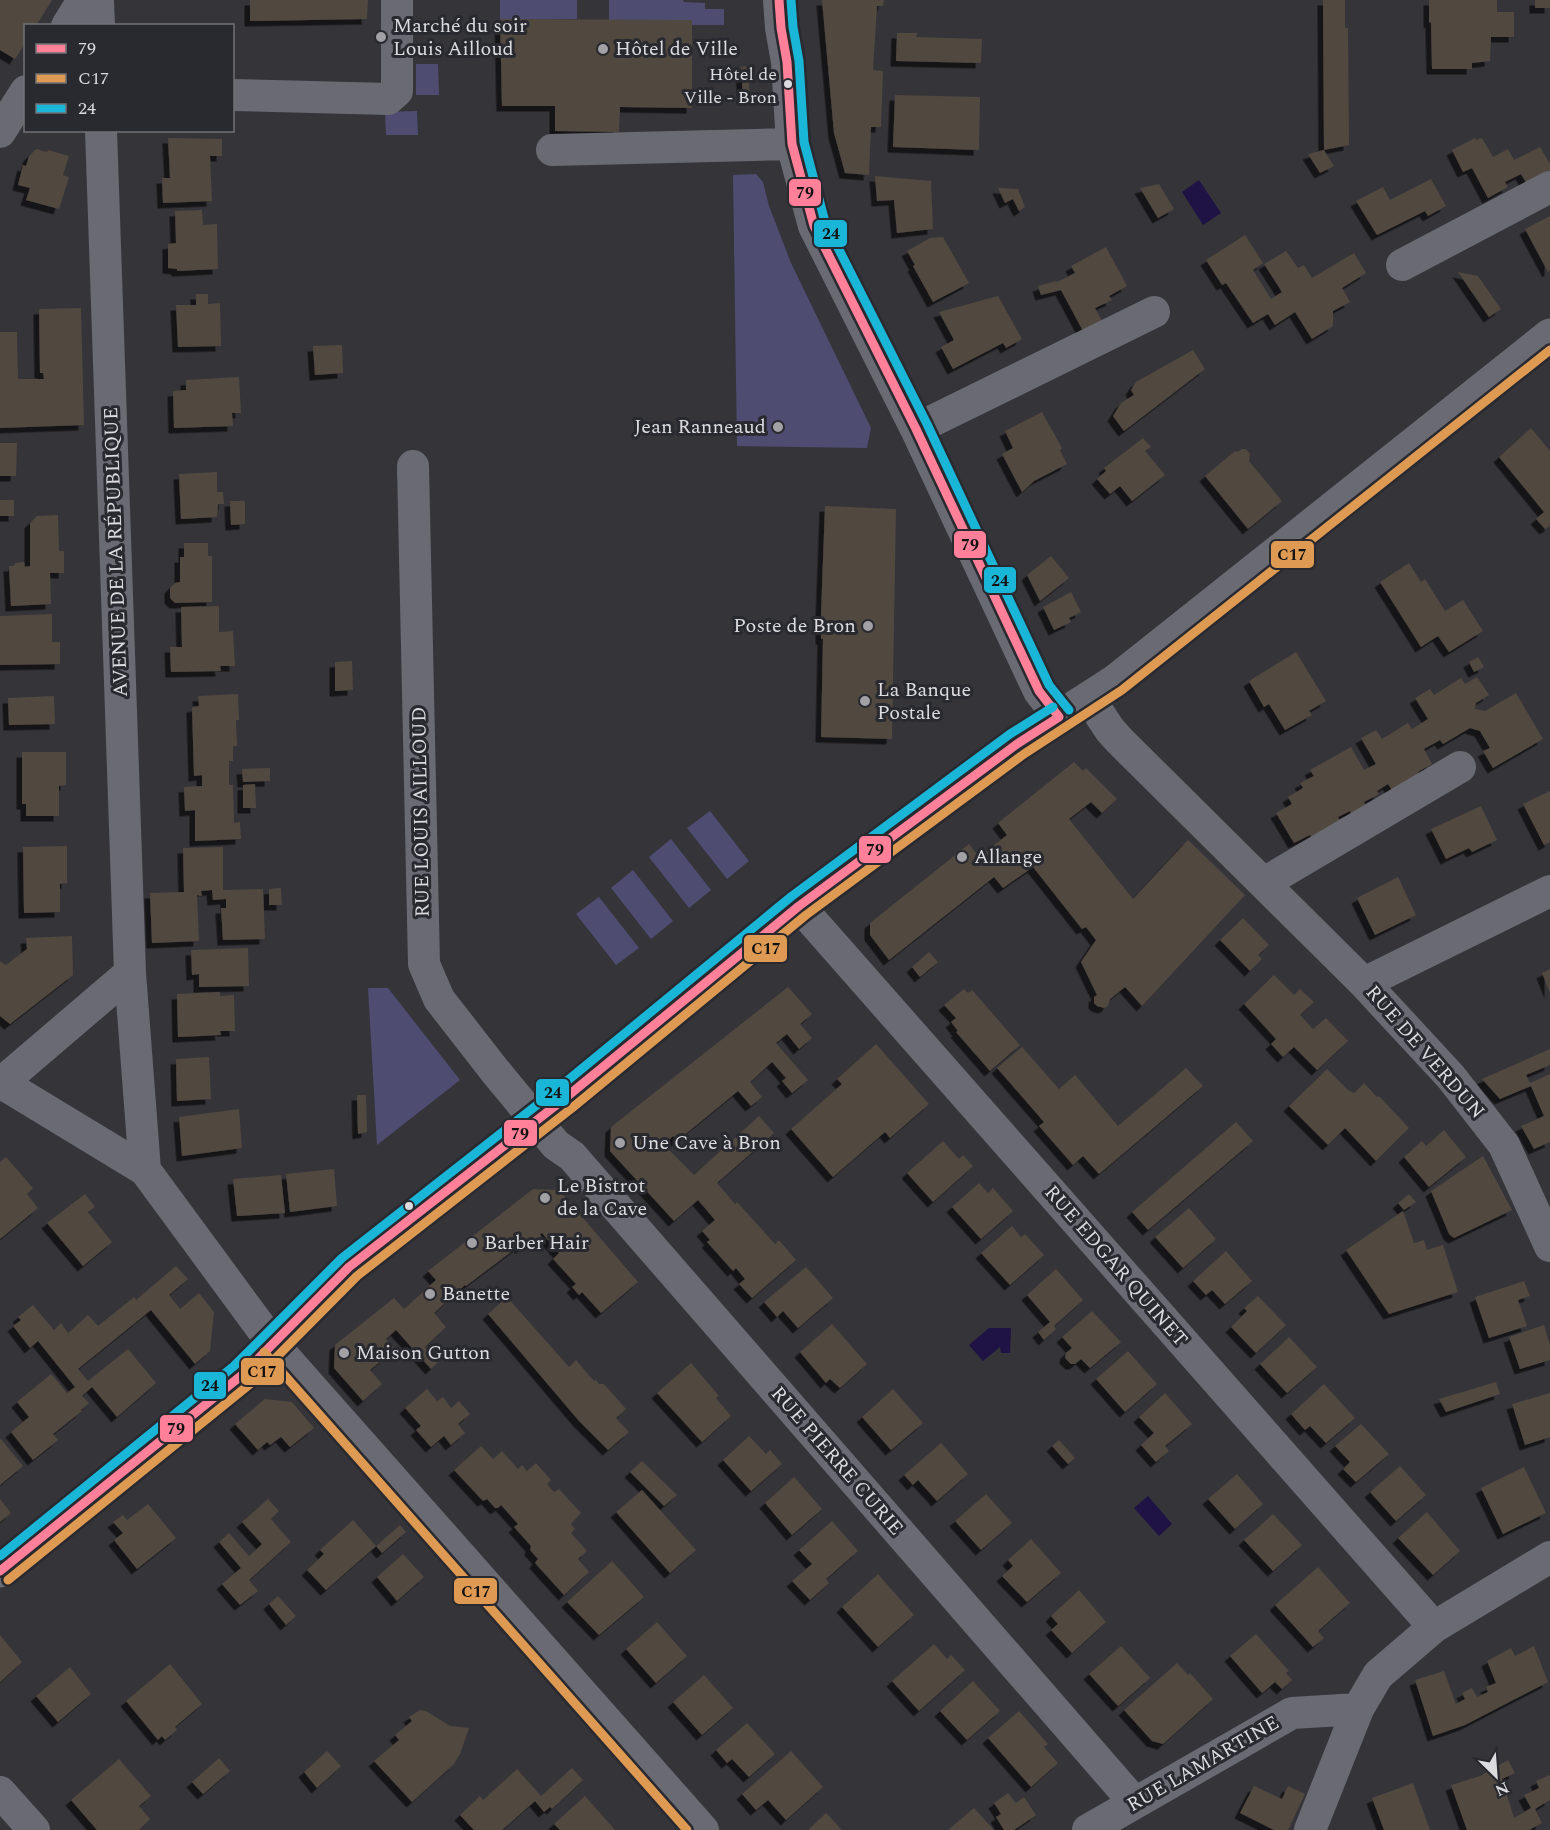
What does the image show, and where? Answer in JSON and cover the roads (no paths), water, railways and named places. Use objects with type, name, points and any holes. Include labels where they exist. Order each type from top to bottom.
[{"type":"street","points":[[68,24],[82,0]]},
{"type":"street","points":[[98,0],[99,24]]},
{"type":"street","points":[[234,95],[388,99],[397,91],[397,0]]},
{"type":"street","points":[[779,0],[787,62],[792,144],[813,226],[916,429],[1039,691],[1059,717]]},
{"type":"street","points":[[0,132],[24,94]]},
{"type":"street","name":"AVENUE DE LA RÉPUBLIQUE","points":[[101,132],[130,973],[145,1170]]},
{"type":"street","points":[[552,150],[792,144]]},
{"type":"street","points":[[1402,265],[1550,187]]},
{"type":"street","points":[[916,429],[1155,312]]},
{"type":"street","points":[[0,1571],[242,1375],[349,1267],[537,1121],[799,906],[1017,744],[1115,681],[1550,334]]},
{"type":"street","name":"RUE LOUIS AILLOUD","points":[[413,466],[424,964],[439,999],[537,1121]]},
{"type":"street","name":"RUE DE VERDUN","points":[[1089,698],[1120,741],[1364,983],[1451,1077],[1504,1145],[1550,1244]]},
{"type":"street","points":[[1264,883],[1460,767]]},
{"type":"street","points":[[1364,983],[1550,891]]},
{"type":"street","name":"RUE EDGAR QUINET","points":[[799,906],[1434,1627]]},
{"type":"street","points":[[130,973],[0,1083],[145,1170],[273,1344],[703,1830]]},
{"type":"street","name":"RUE PIERRE CURIE","points":[[537,1121],[556,1144],[572,1156],[1135,1803]]},
{"type":"street","points":[[1310,1830],[1358,1709],[1378,1675],[1434,1627],[1550,1557]]},
{"type":"street","name":"RUE LAMARTINE","points":[[1088,1830],[1292,1713],[1358,1709]]},
{"type":"street","points":[[0,1792],[34,1830]]},
{"type":"place","name":"Marché du soir Louis Ailloud","points":[[381,37]]},
{"type":"place","name":"Hôtel de Ville","points":[[603,49]]},
{"type":"place","name":"Hôtel de Ville - Bron","points":[[788,84]]},
{"type":"place","name":"Jean Ranneaud","points":[[778,427]]},
{"type":"place","name":"Poste de Bron","points":[[868,626]]},
{"type":"place","name":"La Banque Postale","points":[[865,701]]},
{"type":"place","name":"Allange","points":[[962,857]]},
{"type":"place","name":"Une Cave à Bron","points":[[620,1143]]},
{"type":"place","name":"Le Bistrot de la Cave","points":[[545,1198]]},
{"type":"place","name":"Barber Hair","points":[[472,1243]]},
{"type":"place","name":"Banette","points":[[430,1294]]},
{"type":"place","name":"Maison Gutton","points":[[344,1353]]}]
